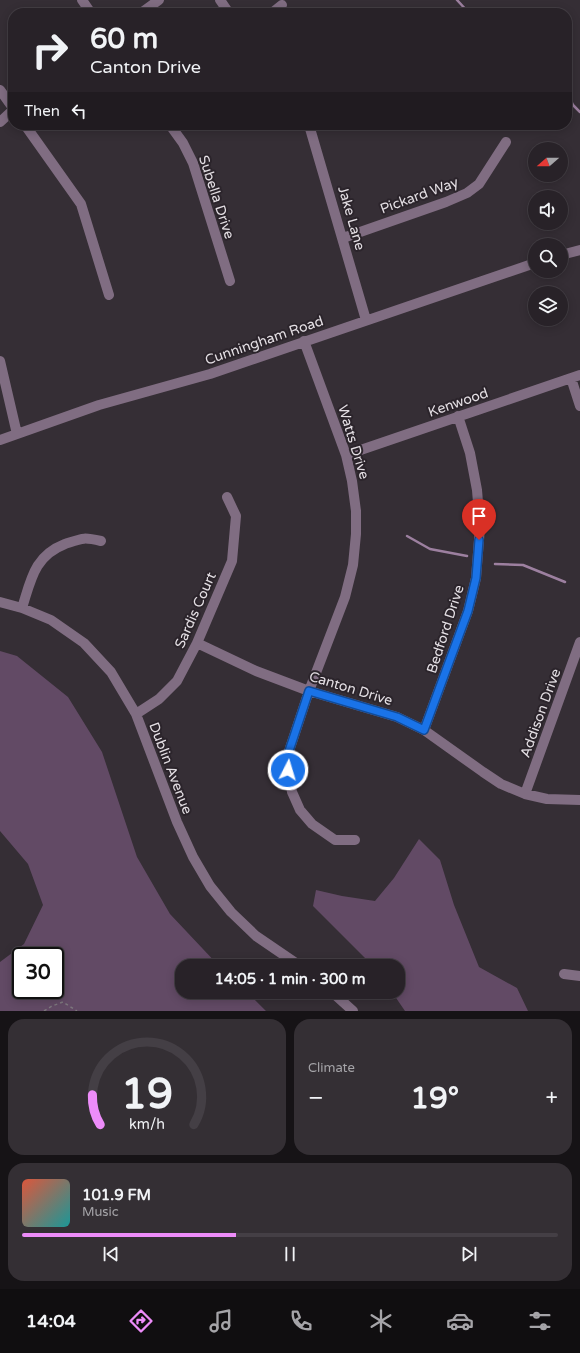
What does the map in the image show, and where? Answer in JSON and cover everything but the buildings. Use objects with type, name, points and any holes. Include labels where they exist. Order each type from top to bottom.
[{"type":"street","points":[[148,8],[159,0]]},
{"type":"street","points":[[0,90],[8,102]]},
{"type":"street","points":[[0,122],[8,114]]},
{"type":"street","points":[[29,130],[81,204],[110,295]]},
{"type":"street","name":"Subella Drive","points":[[174,130],[183,143],[192,163],[230,281]]},
{"type":"street","name":"Jake Lane","points":[[313,130],[366,320]]},
{"type":"street","name":"Pickard Way","points":[[343,238],[446,202],[467,193],[479,184],[506,142]]},
{"type":"street","points":[[568,253],[580,250]]},
{"type":"street","name":"Cunningham Road","points":[[0,440],[99,405],[210,374],[528,265]]},
{"type":"street","name":"Watts Drive","points":[[304,341],[346,456],[352,481],[356,511],[356,534],[353,565],[345,597],[309,691],[289,751],[288,770],[292,792],[300,810],[312,824],[335,840],[355,840]]},
{"type":"street","points":[[0,361],[17,434]]},
{"type":"street","points":[[576,376],[580,406]]},
{"type":"street","name":"Kenwood","points":[[346,456],[576,376]]},
{"type":"street","name":"Bedford Drive","points":[[424,730],[468,611],[476,578],[480,527],[477,490],[470,453],[458,416]]},
{"type":"street","name":"Sardis Court","points":[[136,714],[159,699],[177,681],[197,643],[232,561],[236,516],[227,497]]},
{"type":"street","points":[[22,608],[33,574],[41,560],[54,548],[85,537],[101,541]]},
{"type":"street","name":"Dublin Avenue","points":[[0,602],[22,608],[51,620],[84,643],[112,672],[136,714],[177,822],[193,857],[210,886],[231,912],[256,936],[290,959]]},
{"type":"street","name":"Addison Drive","points":[[525,794],[580,642]]},
{"type":"street","name":"Canton Drive","points":[[197,643],[256,671],[309,691],[397,717],[424,730],[501,784],[525,794],[547,799],[580,800]]},
{"type":"street","points":[[564,974],[580,976]]},
{"type":"street","points":[[340,999],[353,1011]]},
{"type":"path","points":[[44,1011],[63,1002],[77,1011]]},
{"type":"shaded area","points":[[0,651],[17,656],[68,697],[102,752],[137,857],[170,914],[212,959],[175,959],[175,999],[254,999],[266,1011],[0,1011],[0,962],[12,953],[12,999],[64,999],[64,947],[20,947],[24,944],[43,905],[28,864],[0,831]]},
{"type":"shaded area","points":[[419,839],[440,860],[454,905],[479,967],[517,988],[528,1011],[405,1011],[397,999],[405,999],[405,959],[366,959],[313,906],[316,890],[375,901],[394,878]]},
{"type":"waterway","points":[[457,0],[464,8]]},
{"type":"waterway","points":[[572,103],[580,112]]},
{"type":"waterway","points":[[407,536],[430,549],[467,556]]},
{"type":"waterway","points":[[495,564],[523,565],[565,582]]},
{"type":"route","points":[[288,770],[289,751],[309,691],[397,717],[424,730],[468,611],[476,578],[479,540]]}]
